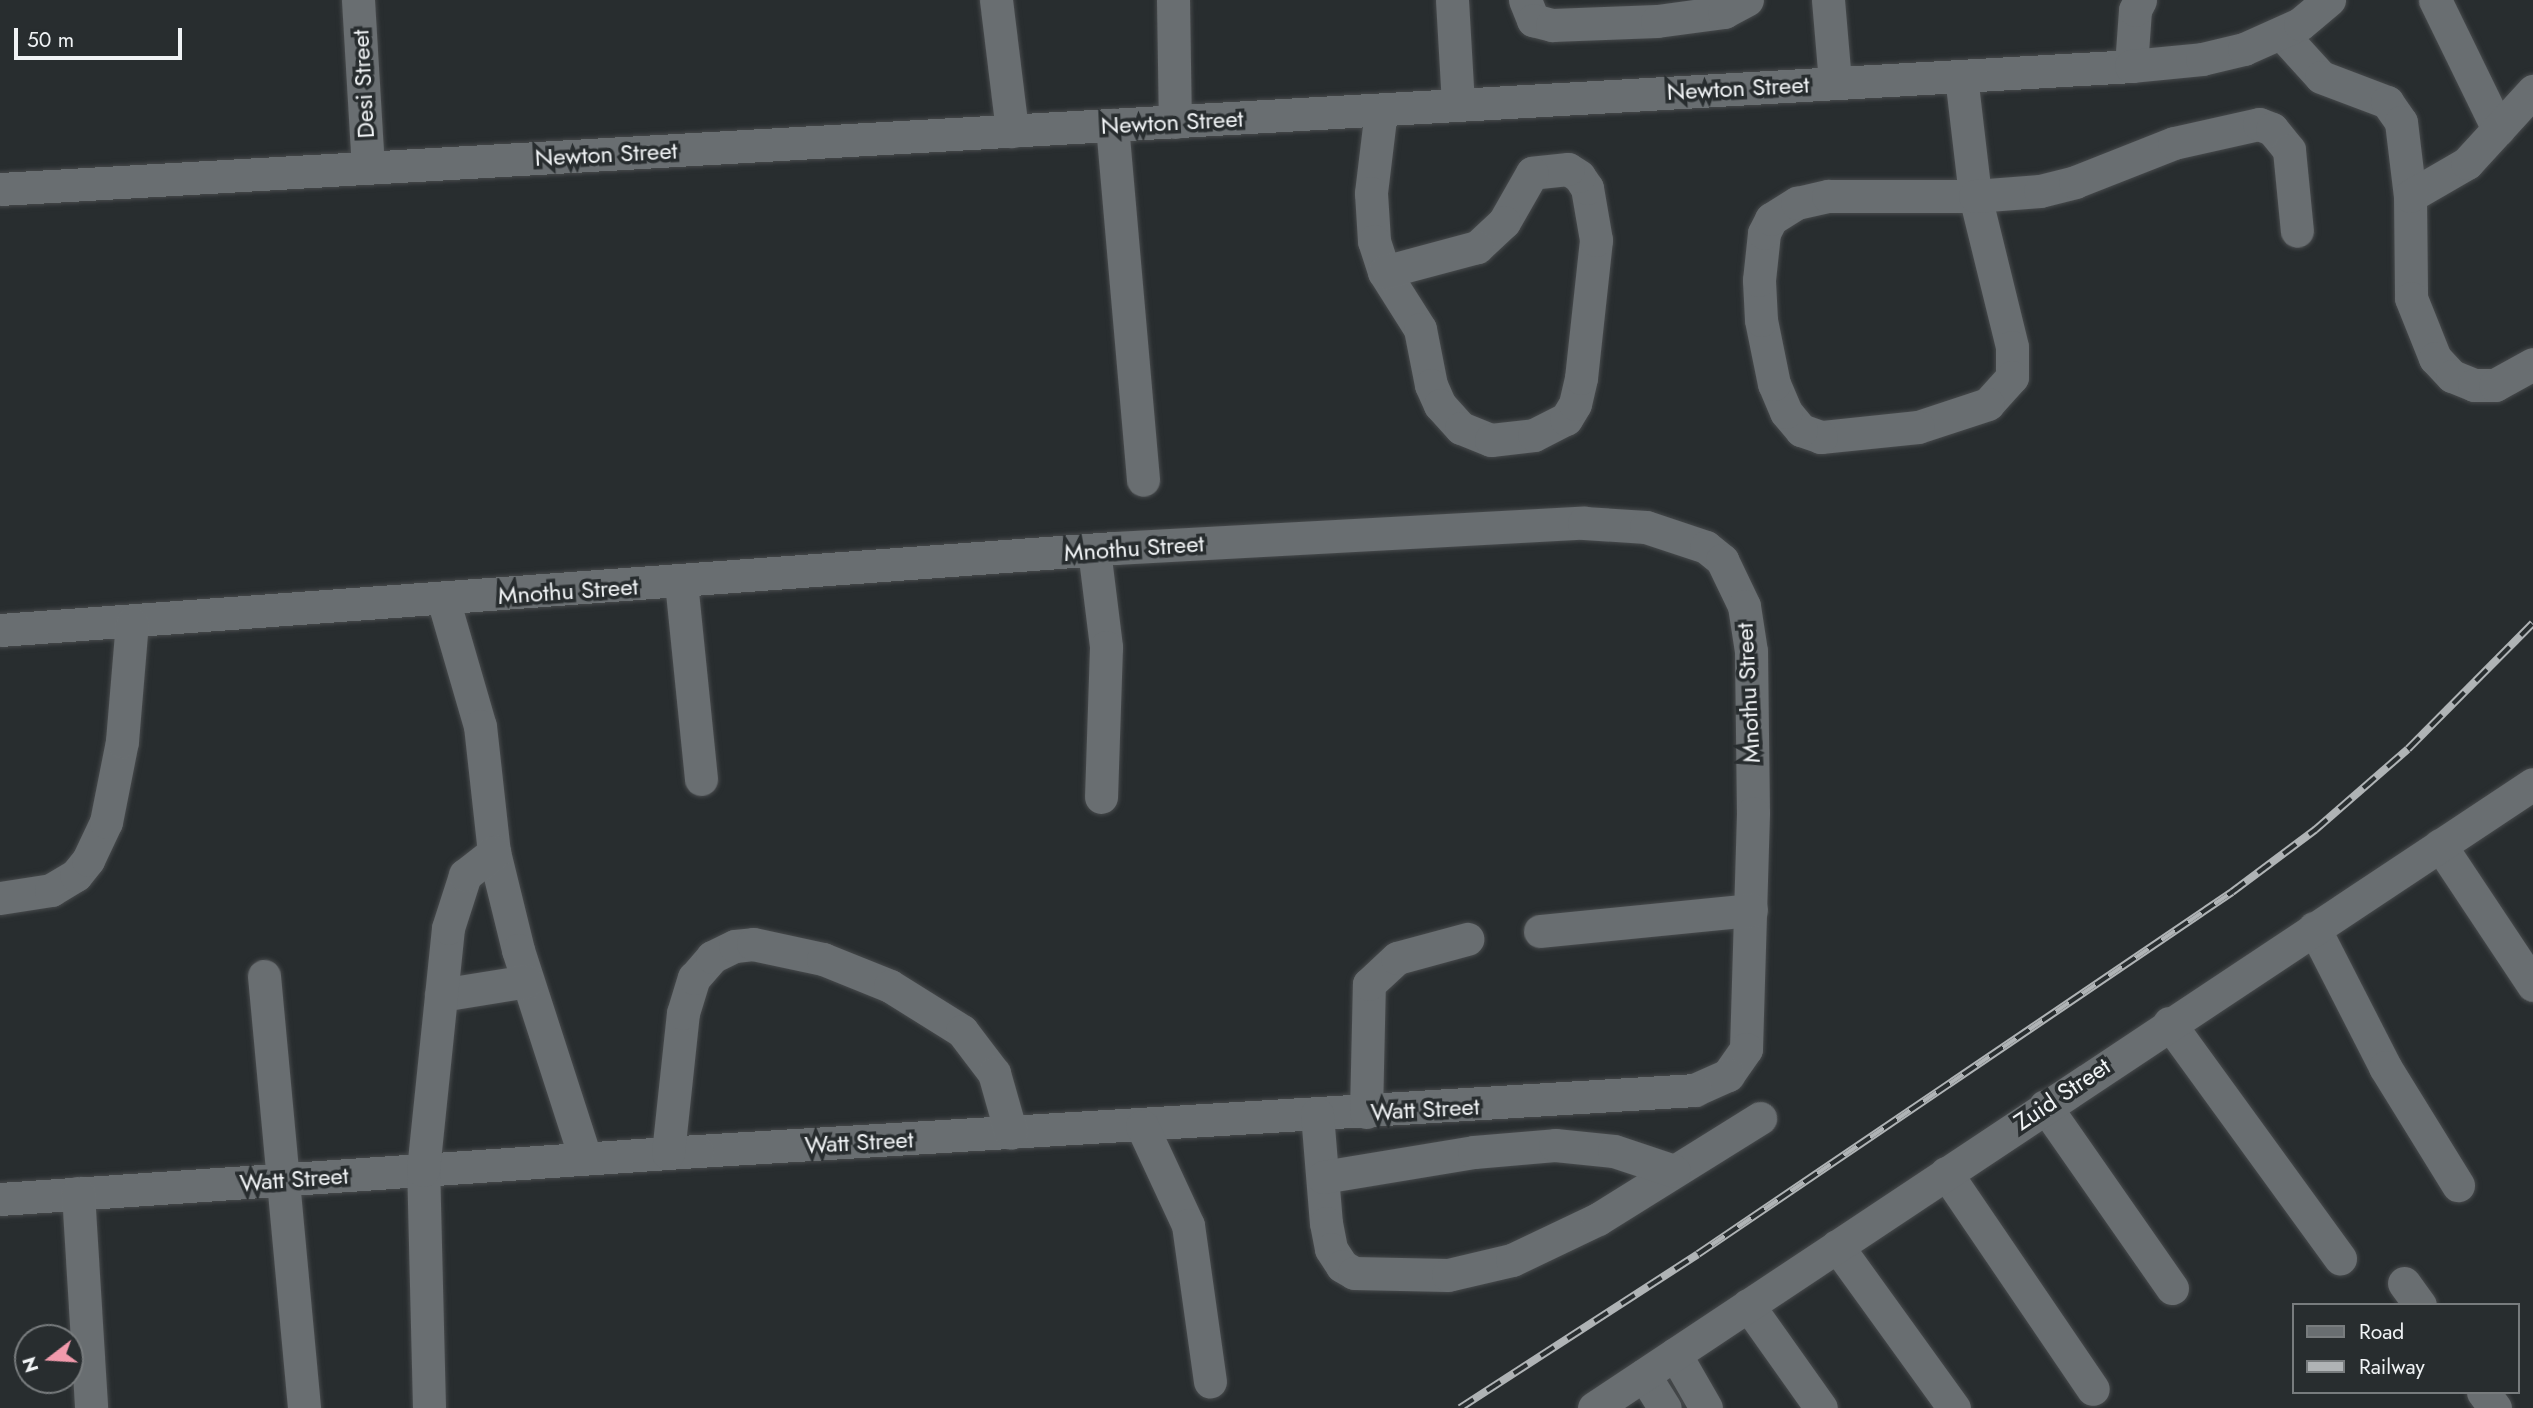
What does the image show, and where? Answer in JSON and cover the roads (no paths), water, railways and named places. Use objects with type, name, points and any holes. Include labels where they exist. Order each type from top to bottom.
[{"type":"street","name":"Desi Street","points":[[358,0],[368,168]]},
{"type":"street","points":[[996,0],[1012,131]]},
{"type":"street","points":[[1173,0],[1175,121]]},
{"type":"street","points":[[1452,0],[1458,105]]},
{"type":"street","points":[[1525,0],[1533,20],[1552,25],[1657,21],[1724,12],[1747,0]]},
{"type":"street","points":[[1828,0],[1835,82]]},
{"type":"street","points":[[2131,66],[2140,0]]},
{"type":"street","name":"Newton Street","points":[[0,189],[2131,66],[2202,59],[2244,49],[2281,33],[2329,0]]},
{"type":"street","points":[[2435,0],[2498,129]]},
{"type":"street","points":[[2281,33],[2321,78],[2387,102],[2396,110],[2405,135],[2410,196],[2411,298],[2435,358],[2452,376],[2474,385],[2495,385],[2533,364]]},
{"type":"street","points":[[1961,76],[1975,196],[2015,366],[2004,389],[1988,404],[1962,415],[1918,427],[1821,437],[1801,430],[1786,412],[1774,384],[1761,320],[1759,258],[1771,219],[1797,203],[1828,196],[1975,196],[2040,191],[2075,182],[2174,143],[2259,124],[2272,129],[2289,150],[2297,231]]},
{"type":"street","points":[[2410,196],[2456,172],[2533,91]]},
{"type":"street","points":[[1381,110],[1370,219],[1384,272],[1420,329],[1431,384],[1440,405],[1461,428],[1491,440],[1512,440],[1534,435],[1566,419],[1576,404],[1581,378],[1596,240],[1587,188],[1579,176],[1568,169],[1532,173],[1504,222],[1477,247],[1384,272]]},
{"type":"street","points":[[1112,125],[1143,480]]},
{"type":"street","name":"Mnothu Street","points":[[0,630],[132,623],[1094,550],[1584,523],[1646,527],[1706,547],[1722,560],[1744,606],[1751,651],[1751,911],[1746,1049],[1737,1066],[1718,1083]]},
{"type":"street","points":[[1094,550],[1106,647],[1101,797]]},
{"type":"street","points":[[681,582],[701,779]]},
{"type":"street","points":[[443,599],[480,726],[494,852],[527,981],[585,1158]]},
{"type":"street","points":[[0,898],[51,890],[76,875],[89,860],[106,822],[122,741],[132,623]]},
{"type":"street","name":"Zuid Street","points":[[1594,1408],[2169,1023],[2533,784]]},
{"type":"street","points":[[2440,845],[2533,985]]},
{"type":"street","points":[[429,1408],[423,1170],[448,928],[460,886],[474,865],[494,852]]},
{"type":"street","points":[[1540,931],[1751,911]]},
{"type":"street","points":[[2314,928],[2385,1067],[2458,1185]]},
{"type":"street","points":[[1366,1112],[1369,984],[1397,958],[1467,939]]},
{"type":"street","points":[[668,1153],[682,1013],[694,978],[712,957],[735,946],[753,944],[822,960],[890,986],[962,1031],[995,1073],[1011,1133]]},
{"type":"street","points":[[264,976],[286,1179],[304,1408]]},
{"type":"street","points":[[441,995],[527,981]]},
{"type":"street","points":[[2169,1023],[2340,1258]]},
{"type":"street","name":"Watt Street","points":[[0,1199],[585,1158],[1668,1094],[1718,1083]]},
{"type":"street","points":[[1473,1106],[1474,1152]]},
{"type":"street","points":[[2045,1106],[2172,1288]]},
{"type":"street","points":[[1317,1114],[1329,1236],[1342,1266],[1354,1273],[1448,1275],[1513,1260],[1598,1219],[1760,1118]]},
{"type":"street","points":[[1142,1126],[1188,1225],[1210,1381]]},
{"type":"street","points":[[1323,1177],[1474,1152],[1587,1146],[1674,1171]]},
{"type":"street","points":[[1945,1173],[2093,1389]]},
{"type":"street","points":[[78,1194],[91,1408]]},
{"type":"street","points":[[1837,1246],[1954,1408]]},
{"type":"street","points":[[1748,1306],[1821,1408]]},
{"type":"street","points":[[1675,1354],[1706,1408]]},
{"type":"street","points":[[1644,1375],[1665,1408]]},
{"type":"railway","points":[[1460,1408],[1698,1254],[2232,892],[2315,830],[2408,749],[2533,623]]}]
